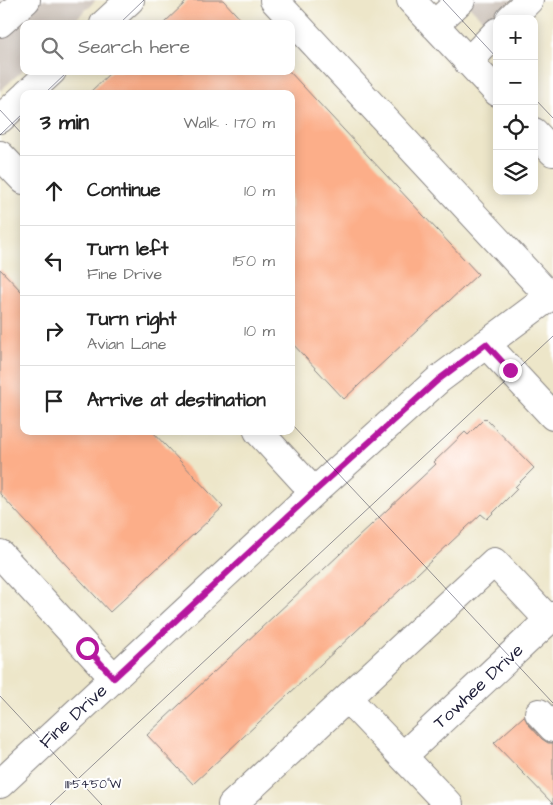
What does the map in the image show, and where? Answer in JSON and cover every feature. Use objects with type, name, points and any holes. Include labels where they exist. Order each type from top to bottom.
[{"type":"street","points":[[0,23],[26,0]]},
{"type":"street","points":[[108,20],[130,0]]},
{"type":"street","points":[[274,0],[293,20]]},
{"type":"street","points":[[411,0],[493,88]]},
{"type":"street","points":[[434,24],[461,0]]},
{"type":"street","points":[[514,15],[529,0]]},
{"type":"street","points":[[295,22],[552,295]]},
{"type":"street","points":[[468,62],[493,36]]},
{"type":"street","points":[[29,90],[47,75]]},
{"type":"street","points":[[538,136],[553,152]]},
{"type":"street","points":[[0,155],[20,176]]},
{"type":"street","name":"Fine Drive","points":[[0,784],[314,492],[438,380],[552,295]]},
{"type":"street","points":[[486,344],[553,416]]},
{"type":"street","points":[[262,435],[314,492]]},
{"type":"street","points":[[0,554],[114,678]]},
{"type":"street","points":[[232,805],[494,562],[551,618]]},
{"type":"street","name":"Towhee Drive","points":[[403,756],[551,618]]},
{"type":"street","points":[[347,698],[449,805]]},
{"type":"shaded area","points":[[0,0],[96,0],[75,20],[20,20],[20,73],[0,91]]},
{"type":"shaded area","points":[[463,0],[513,0],[497,15],[493,15],[493,18],[487,24]]},
{"type":"building","points":[[188,0],[223,0],[241,20],[167,20]]},
{"type":"building","points":[[108,75],[293,75],[478,274],[344,399],[295,346],[295,90],[92,90]]},
{"type":"building","points":[[0,269],[20,290],[20,435],[156,435],[223,507],[110,612],[0,494]]},
{"type":"building","points":[[485,418],[534,468],[515,487],[517,489],[487,519],[481,514],[193,784],[147,735],[436,464],[434,462],[465,432],[468,435]]},
{"type":"building","points":[[524,716],[528,724],[542,739],[548,743],[553,743],[553,804],[494,743]]},
{"type":"route","points":[[87,648],[114,678],[314,492],[438,380],[486,344],[510,370]]}]
